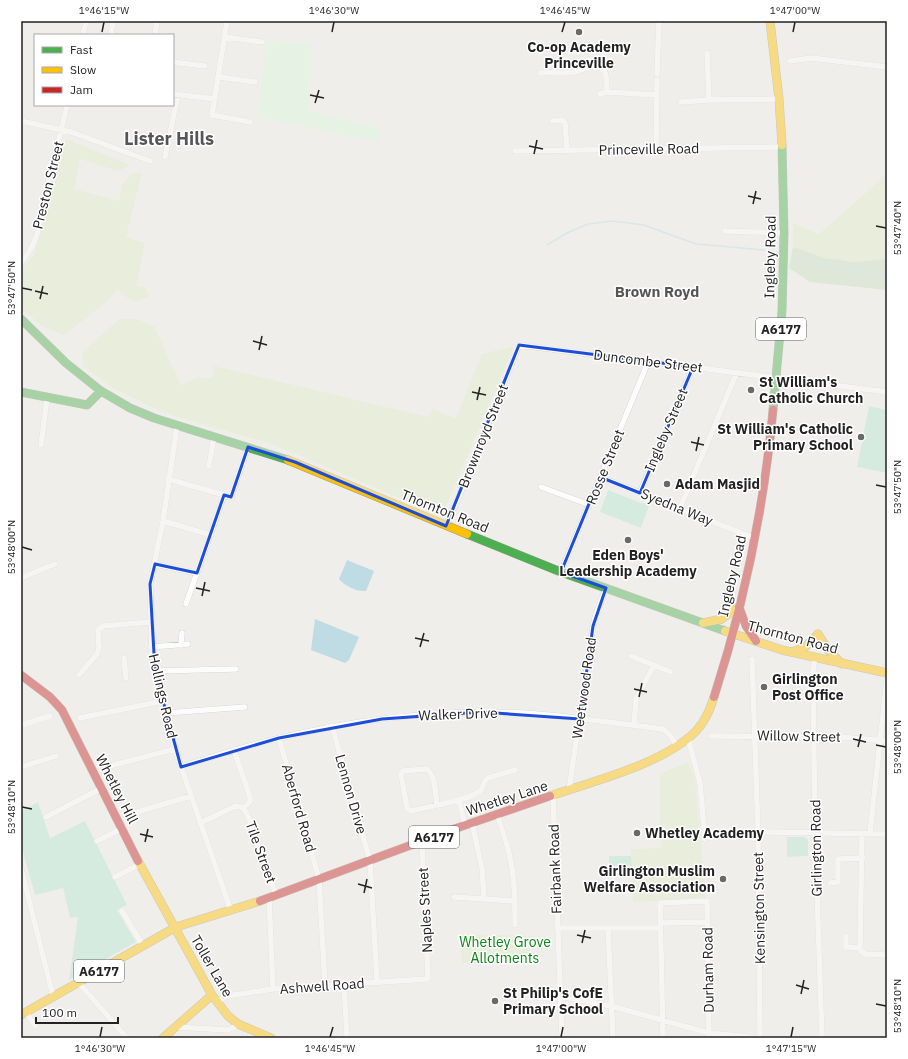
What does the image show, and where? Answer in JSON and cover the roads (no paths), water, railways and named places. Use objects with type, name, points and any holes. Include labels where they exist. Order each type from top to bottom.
[{"type":"main road","name":"Ingleby Road","points":[[732,634],[740,606],[766,470],[782,311],[784,234],[782,147],[780,99],[770,21]]},
{"type":"main road","name":"Thornton Road","points":[[21,319],[66,363],[101,391],[130,408],[177,426],[295,462],[446,526],[561,572],[732,634],[791,652],[887,674]]},
{"type":"main road","points":[[21,392],[87,405],[101,391]]},
{"type":"main road","points":[[703,623],[717,622],[725,619],[740,606],[746,626],[756,641]]},
{"type":"main road","name":"Whetley Lane","points":[[176,927],[273,897],[468,824],[624,771],[659,756],[688,738],[698,729],[708,715],[724,666],[732,634]]},
{"type":"main road","points":[[791,652],[805,647],[818,634],[828,650],[842,664]]},
{"type":"main road","name":"Whetley Hill","points":[[21,675],[25,682],[50,697],[62,710],[140,864],[176,927]]},
{"type":"main road","name":"A6177","points":[[24,1013],[176,927]]},
{"type":"main road","name":"Toller Lane","points":[[176,927],[215,999],[228,1016],[238,1024],[260,1036],[270,1038]]},
{"type":"main road","points":[[163,1038],[176,1026],[215,999]]},
{"type":"street","points":[[83,34],[86,21]]},
{"type":"street","points":[[111,34],[113,21]]},
{"type":"street","points":[[155,34],[157,21]]},
{"type":"street","points":[[227,21],[212,115],[250,122]]},
{"type":"street","points":[[656,149],[656,95],[660,21]]},
{"type":"street","points":[[225,37],[262,42]]},
{"type":"street","points":[[707,53],[709,100]]},
{"type":"street","points":[[790,60],[811,58],[887,67]]},
{"type":"street","points":[[174,62],[204,66]]},
{"type":"street","points":[[540,73],[574,72],[593,66],[600,67],[605,71],[607,77],[607,92]]},
{"type":"street","points":[[219,78],[255,82]]},
{"type":"street","points":[[600,94],[607,92],[656,95]]},
{"type":"street","points":[[174,105],[176,94],[215,99]]},
{"type":"street","points":[[681,102],[780,99]]},
{"type":"street","name":"Preston Street","points":[[21,262],[28,255],[33,244],[68,106]]},
{"type":"street","points":[[165,157],[174,106]]},
{"type":"street","points":[[552,121],[560,119],[565,123],[567,150]]},
{"type":"street","points":[[21,121],[62,129],[150,161]]},
{"type":"street","name":"Princeville Road","points":[[515,150],[782,147]]},
{"type":"street","points":[[725,230],[784,234]]},
{"type":"street","name":"Duncombe Street","points":[[519,346],[737,372],[776,379],[887,392]]},
{"type":"street","name":"Brownroyd Street","points":[[446,526],[519,346]]},
{"type":"street","name":"Rosse Street","points":[[561,572],[648,362]]},
{"type":"street","name":"Ingleby Street","points":[[640,492],[693,367]]},
{"type":"street","points":[[680,508],[737,372]]},
{"type":"street","points":[[41,446],[47,398]]},
{"type":"street","name":"Hollings Road","points":[[177,426],[163,521],[150,584],[151,647],[155,671],[175,749],[231,911]]},
{"type":"street","points":[[209,466],[214,437]]},
{"type":"street","points":[[168,479],[231,496],[248,447]]},
{"type":"street","name":"Syedna Way","points":[[600,477],[754,538]]},
{"type":"street","points":[[541,487],[590,505]]},
{"type":"street","points":[[186,604],[224,495]]},
{"type":"street","points":[[163,521],[211,535]]},
{"type":"street","points":[[21,578],[55,564]]},
{"type":"street","points":[[155,564],[197,573]]},
{"type":"street","name":"Weetwood Road","points":[[569,790],[593,626],[606,588]]},
{"type":"street","points":[[79,675],[97,654],[99,648],[98,630],[103,626],[150,622]]},
{"type":"street","points":[[182,632],[182,645]]},
{"type":"street","points":[[151,647],[188,644]]},
{"type":"street","points":[[631,656],[671,672]]},
{"type":"street","points":[[124,658],[126,678]]},
{"type":"street","name":"Girlington Road","points":[[815,658],[813,672],[815,833],[822,1038]]},
{"type":"street","name":"Kensington Street","points":[[752,659],[758,832],[760,1038]]},
{"type":"street","points":[[634,725],[636,699],[654,665]]},
{"type":"street","points":[[155,671],[236,669]]},
{"type":"street","points":[[870,833],[887,678]]},
{"type":"street","points":[[80,718],[163,701]]},
{"type":"street","points":[[166,713],[245,707]]},
{"type":"street","name":"Walker Drive","points":[[181,767],[234,750],[332,726],[430,714],[481,712],[532,714],[664,728],[677,746]]},
{"type":"street","points":[[21,725],[50,716]]},
{"type":"street","name":"Lennon Drive","points":[[332,726],[370,861],[377,982]]},
{"type":"street","name":"Willow Street","points":[[711,736],[814,736],[887,741]]},
{"type":"street","name":"Aberford Road","points":[[279,738],[320,879],[325,985]]},
{"type":"street","points":[[688,738],[700,783],[705,839]]},
{"type":"street","points":[[106,767],[175,749]]},
{"type":"street","points":[[234,750],[250,797],[250,802],[243,808]]},
{"type":"street","points":[[21,768],[56,756]]},
{"type":"street","points":[[436,805],[432,775],[429,771],[426,769],[403,771],[401,774],[407,808],[411,811],[459,800],[480,790],[485,780],[488,778],[515,770]]},
{"type":"street","points":[[46,817],[102,788]]},
{"type":"street","points":[[127,815],[191,796]]},
{"type":"street","name":"Fairbank Road","points":[[553,796],[559,996],[562,1038]]},
{"type":"street","points":[[459,800],[482,868],[484,899]]},
{"type":"street","name":"Tile Street","points":[[200,823],[236,806],[243,808],[247,814],[273,897],[273,989]]},
{"type":"street","points":[[497,814],[509,854],[513,876],[515,925]]},
{"type":"street","points":[[97,841],[123,828]]},
{"type":"street","points":[[758,832],[887,834]]},
{"type":"street","points":[[860,949],[863,858],[862,833]]},
{"type":"street","name":"Naples Street","points":[[422,841],[428,979]]},
{"type":"street","points":[[830,883],[838,882],[838,859],[863,858]]},
{"type":"street","points":[[115,877],[140,864]]},
{"type":"street","points":[[21,868],[53,996]]},
{"type":"street","points":[[454,897],[515,901]]},
{"type":"street","name":"Durham Road","points":[[660,926],[660,903],[707,901],[709,1035]]},
{"type":"street","points":[[122,910],[143,946]]},
{"type":"street","points":[[557,928],[660,926],[708,922]]},
{"type":"street","points":[[660,926],[663,1038]]},
{"type":"street","points":[[608,928],[613,1038]]},
{"type":"street","points":[[846,936],[846,947],[860,949],[865,954],[887,955]]},
{"type":"street","name":"Ashwell Road","points":[[215,999],[273,989],[428,979]]},
{"type":"street","points":[[79,982],[127,1038]]},
{"type":"street","points":[[344,984],[346,1038]]},
{"type":"street","points":[[532,994],[559,996],[612,1006],[709,1035],[760,1038]]},
{"type":"street","points":[[24,1013],[35,1026]]},
{"type":"street","points":[[176,1026],[227,1030],[238,1024]]},
{"type":"water","points":[[347,560],[374,571],[366,591],[359,591],[351,588],[339,579]]},
{"type":"water","points":[[315,619],[359,637],[349,660],[345,663],[311,650]]},
{"type":"waterway","points":[[547,245],[567,233],[588,224],[613,221],[644,225],[696,244],[765,250]]},
{"type":"waterway","points":[[794,256],[826,267],[849,269],[878,276],[887,272]]},
{"type":"place","name":"Co-op Academy Princeville","points":[[579,32]]},
{"type":"place","name":"St William's Catholic Church","points":[[751,390]]},
{"type":"place","name":"St William's Catholic Primary School","points":[[861,437]]},
{"type":"place","name":"Adam Masjid","points":[[667,484]]},
{"type":"place","name":"Eden Boys' Leadership Academy","points":[[628,540]]},
{"type":"place","name":"Girlington Post Office","points":[[764,687]]},
{"type":"place","name":"Whetley Academy","points":[[637,833]]},
{"type":"place","name":"Girlington Muslim Welfare Association","points":[[723,879]]},
{"type":"place","name":"St Philip's CofE Primary School","points":[[495,1001]]},
{"type":"district","name":"Lister Hills","points":[[169,138]]},
{"type":"district","name":"Brown Royd","points":[[657,291]]},
{"type":"park label","name":"Whetley Grove Allotments","points":[[505,950]]}]
